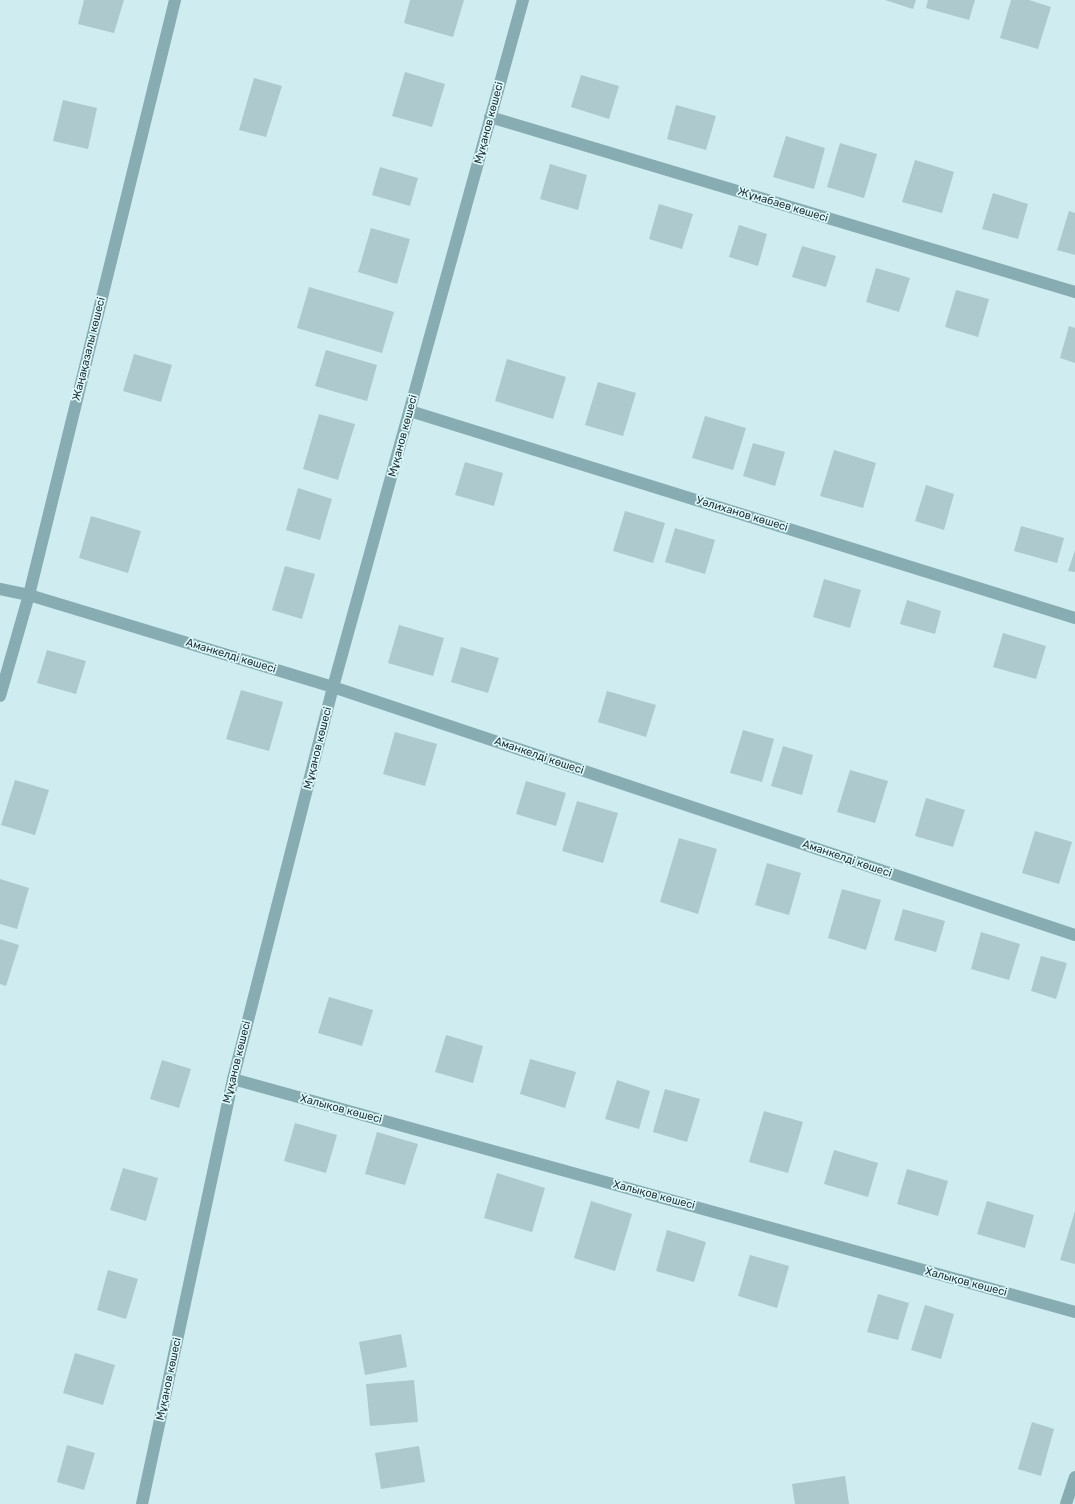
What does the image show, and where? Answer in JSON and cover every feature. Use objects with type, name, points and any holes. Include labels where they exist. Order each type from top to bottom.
[{"type":"street","name":"Жаңақазалы көшесі","points":[[0,696],[29,595],[175,0]]},
{"type":"street","name":"Мұқанов көшесі","points":[[142,1504],[233,1079],[333,687],[523,0]]},
{"type":"street","name":"Жұмабаев көшесі","points":[[490,118],[1075,292]]},
{"type":"street","name":"Уәлиханов көшесі","points":[[410,411],[1075,618]]},
{"type":"street","name":"Аманкелді көшесі","points":[[0,589],[29,595],[333,687],[1075,935]]},
{"type":"street","name":"Халықов көшесі","points":[[233,1079],[1075,1312]]},
{"type":"street","points":[[1066,1504],[1075,1477]]},
{"type":"building","points":[[84,0],[124,0],[114,33],[78,24]]},
{"type":"building","points":[[410,0],[464,0],[453,37],[404,23]]},
{"type":"building","points":[[885,0],[916,0],[913,9]]},
{"type":"building","points":[[928,0],[975,0],[969,20],[926,8]]},
{"type":"building","points":[[1011,0],[1029,0],[1051,7],[1038,49],[1000,38]]},
{"type":"building","points":[[405,72],[445,84],[432,127],[392,116]]},
{"type":"building","points":[[581,75],[619,86],[609,119],[571,107]]},
{"type":"building","points":[[254,78],[282,86],[266,137],[239,130]]},
{"type":"building","points":[[63,100],[97,108],[88,149],[53,141]]},
{"type":"building","points":[[676,105],[716,116],[706,150],[667,139]]},
{"type":"building","points":[[786,136],[825,148],[814,189],[773,177]]},
{"type":"building","points":[[840,143],[877,154],[864,198],[827,187]]},
{"type":"building","points":[[915,160],[954,172],[942,213],[902,202]]},
{"type":"building","points":[[550,164],[587,175],[578,210],[540,199]]},
{"type":"building","points":[[380,167],[418,178],[410,206],[372,195]]},
{"type":"building","points":[[993,193],[1028,204],[1018,239],[982,229]]},
{"type":"building","points":[[659,204],[693,214],[682,249],[649,239]]},
{"type":"building","points":[[1069,211],[1075,213],[1075,255],[1057,250]]},
{"type":"building","points":[[739,225],[767,234],[758,266],[729,257]]},
{"type":"building","points":[[371,228],[410,239],[397,284],[358,272]]},
{"type":"building","points":[[802,246],[836,256],[826,287],[792,277]]},
{"type":"building","points":[[876,268],[910,278],[899,312],[866,302]]},
{"type":"building","points":[[309,287],[394,312],[382,353],[297,328]]},
{"type":"building","points":[[956,290],[989,299],[978,337],[945,327]]},
{"type":"building","points":[[1069,326],[1075,328],[1075,363],[1060,358]]},
{"type":"building","points":[[326,350],[377,365],[367,401],[315,386]]},
{"type":"building","points":[[134,354],[172,365],[161,402],[123,391]]},
{"type":"building","points":[[507,359],[566,377],[553,419],[495,401]]},
{"type":"building","points":[[598,382],[636,393],[623,436],[585,425]]},
{"type":"building","points":[[319,414],[355,424],[338,480],[303,469]]},
{"type":"building","points":[[705,416],[746,428],[733,470],[692,458]]},
{"type":"building","points":[[753,443],[785,452],[775,486],[743,476]]},
{"type":"building","points":[[834,450],[876,463],[863,508],[820,496]]},
{"type":"building","points":[[465,462],[503,473],[494,506],[455,495]]},
{"type":"building","points":[[926,485],[954,494],[944,530],[915,521]]},
{"type":"building","points":[[298,488],[332,499],[320,540],[286,530]]},
{"type":"building","points":[[625,511],[665,523],[653,563],[613,551]]},
{"type":"building","points":[[91,516],[141,531],[128,573],[79,558]]},
{"type":"building","points":[[1021,526],[1064,538],[1057,563],[1014,551]]},
{"type":"building","points":[[675,528],[715,540],[705,574],[665,562]]},
{"type":"building","points":[[1075,550],[1075,572],[1068,571]]},
{"type":"building","points":[[285,566],[315,574],[302,619],[272,610]]},
{"type":"building","points":[[824,579],[861,590],[850,628],[813,617]]},
{"type":"building","points":[[907,600],[941,611],[935,634],[900,624]]},
{"type":"building","points":[[399,625],[444,638],[433,676],[388,663]]},
{"type":"building","points":[[1003,633],[1046,646],[1036,679],[993,667]]},
{"type":"building","points":[[461,647],[499,658],[488,693],[451,682]]},
{"type":"building","points":[[47,650],[86,661],[76,694],[37,683]]},
{"type":"building","points":[[241,690],[283,702],[269,751],[226,739]]},
{"type":"building","points":[[607,691],[656,705],[646,737],[598,722]]},
{"type":"building","points":[[743,730],[774,739],[762,782],[730,773]]},
{"type":"building","points":[[395,732],[437,744],[425,786],[383,774]]},
{"type":"building","points":[[783,746],[813,755],[802,795],[771,786]]},
{"type":"building","points":[[850,770],[888,781],[875,823],[837,812]]},
{"type":"building","points":[[15,780],[49,790],[35,835],[1,825]]},
{"type":"building","points":[[526,781],[566,793],[556,826],[516,814]]},
{"type":"building","points":[[926,798],[965,810],[953,847],[915,836]]},
{"type":"building","points":[[577,801],[618,813],[603,863],[562,851]]},
{"type":"building","points":[[1035,831],[1072,842],[1059,884],[1022,873]]},
{"type":"building","points":[[679,838],[717,849],[698,914],[660,902]]},
{"type":"building","points":[[767,863],[801,873],[789,915],[755,905]]},
{"type":"building","points":[[0,879],[29,888],[17,929],[0,924]]},
{"type":"building","points":[[842,889],[881,900],[866,950],[828,938]]},
{"type":"building","points":[[903,909],[945,921],[936,952],[894,940]]},
{"type":"building","points":[[981,932],[1020,944],[1009,980],[971,969]]},
{"type":"building","points":[[0,939],[19,945],[6,986],[0,984]]},
{"type":"building","points":[[1041,956],[1067,963],[1056,999],[1031,991]]},
{"type":"building","points":[[329,997],[373,1010],[362,1046],[318,1033]]},
{"type":"building","points":[[446,1035],[483,1046],[473,1083],[435,1072]]},
{"type":"building","points":[[530,1059],[576,1072],[565,1108],[520,1094]]},
{"type":"building","points":[[162,1060],[191,1069],[179,1108],[150,1099]]},
{"type":"building","points":[[617,1080],[650,1091],[639,1129],[605,1119]]},
{"type":"building","points":[[665,1089],[700,1099],[687,1142],[653,1132]]},
{"type":"building","points":[[764,1111],[803,1122],[788,1173],[749,1162]]},
{"type":"building","points":[[295,1123],[337,1135],[326,1173],[284,1161]]},
{"type":"building","points":[[377,1132],[418,1144],[405,1185],[365,1174]]},
{"type":"building","points":[[834,1150],[878,1163],[868,1197],[824,1184]]},
{"type":"building","points":[[123,1168],[158,1178],[146,1221],[110,1210]]},
{"type":"building","points":[[907,1169],[948,1181],[938,1216],[897,1204]]},
{"type":"building","points":[[497,1173],[545,1188],[532,1232],[484,1218]]},
{"type":"building","points":[[591,1201],[632,1214],[615,1271],[574,1258]]},
{"type":"building","points":[[987,1201],[1034,1215],[1025,1248],[977,1234]]},
{"type":"building","points":[[1075,1211],[1075,1264],[1060,1260]]},
{"type":"building","points":[[667,1230],[706,1242],[694,1282],[656,1271]]},
{"type":"building","points":[[750,1255],[789,1266],[777,1308],[738,1296]]},
{"type":"building","points":[[108,1270],[138,1279],[126,1319],[97,1310]]},
{"type":"building","points":[[878,1294],[909,1303],[898,1340],[867,1332]]},
{"type":"building","points":[[925,1305],[954,1314],[941,1359],[911,1350]]},
{"type":"building","points":[[401,1334],[407,1367],[365,1375],[359,1342]]},
{"type":"building","points":[[75,1353],[115,1365],[103,1405],[63,1393]]},
{"type":"building","points":[[414,1380],[418,1422],[370,1426],[366,1384]]},
{"type":"building","points":[[1032,1422],[1054,1429],[1041,1476],[1018,1469]]},
{"type":"building","points":[[67,1445],[95,1453],[84,1490],[57,1482]]},
{"type":"building","points":[[419,1446],[425,1482],[381,1489],[375,1453]]},
{"type":"building","points":[[845,1476],[849,1504],[795,1504],[792,1484]]}]
